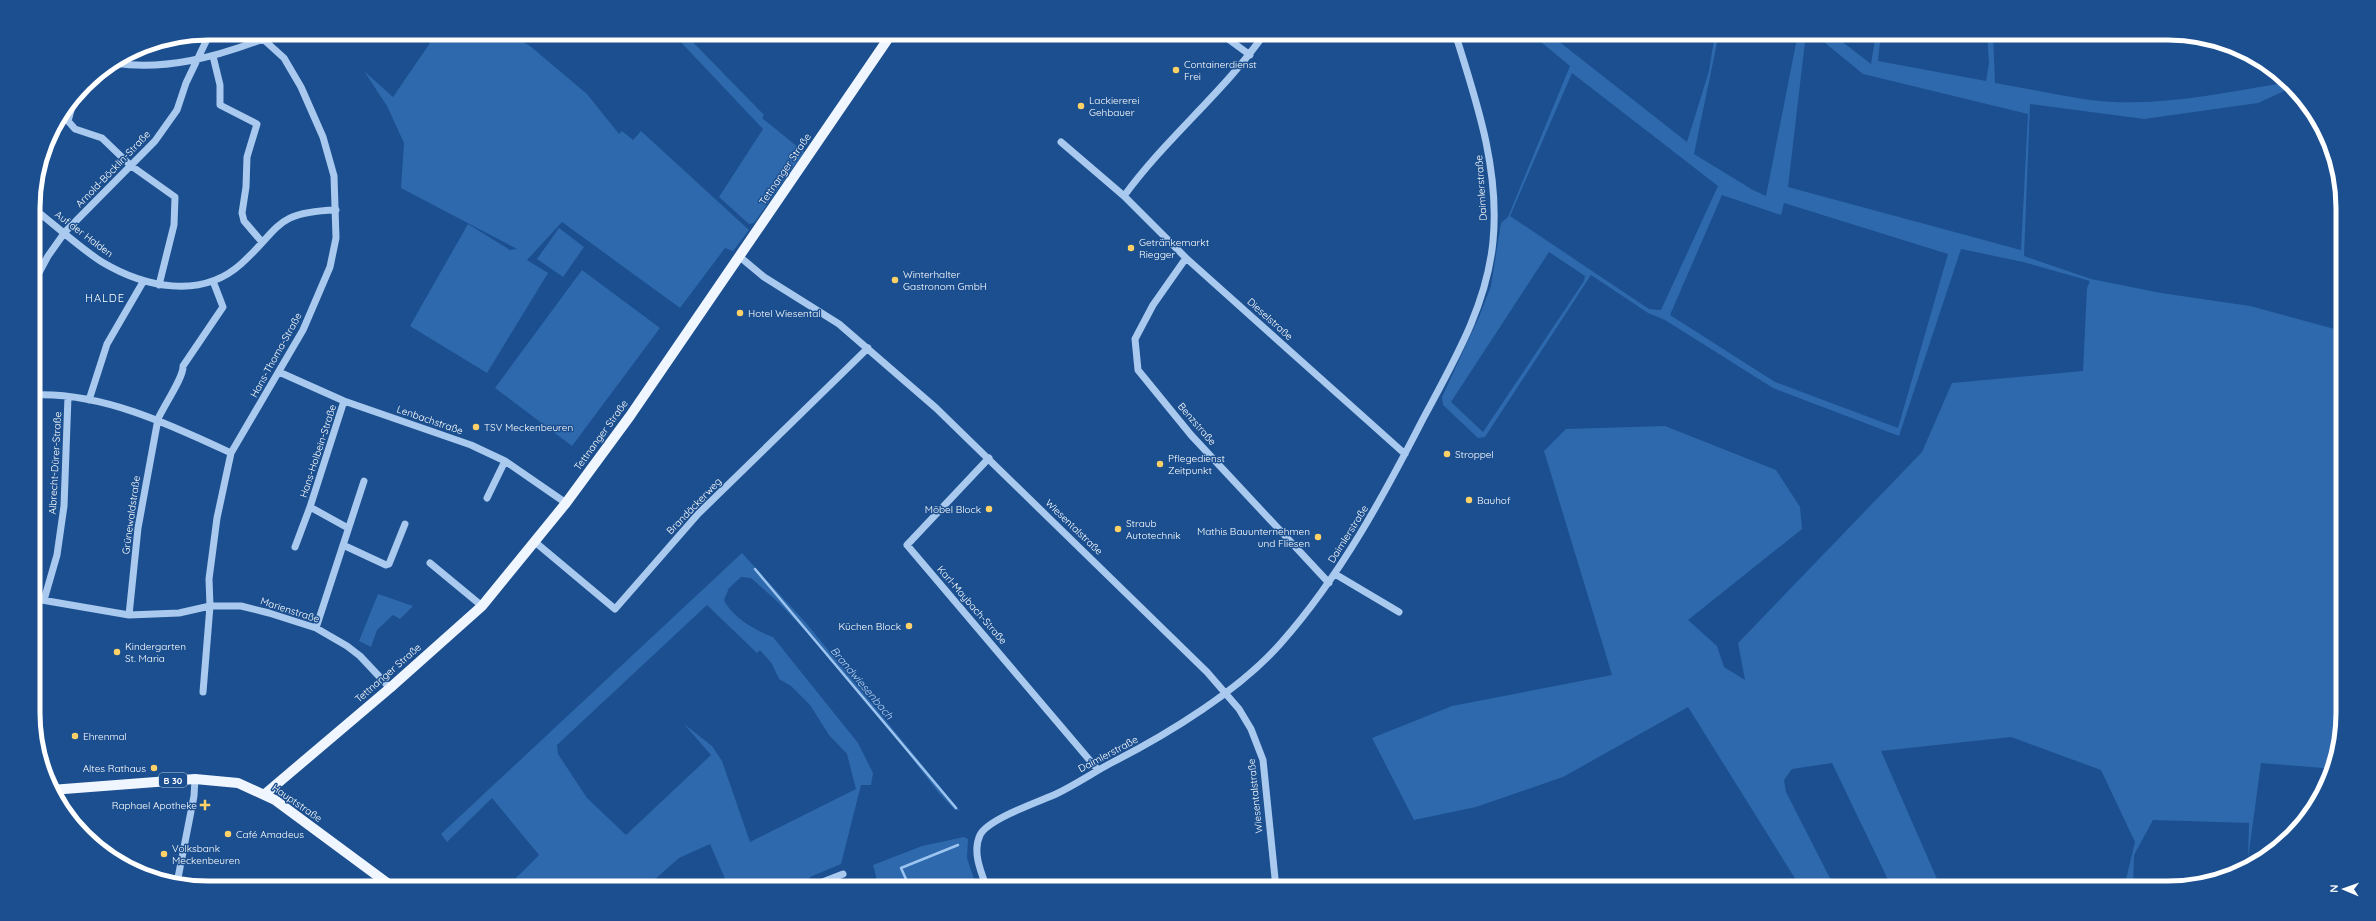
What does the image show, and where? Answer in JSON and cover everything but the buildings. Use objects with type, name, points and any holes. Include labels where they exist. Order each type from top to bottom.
[{"type":"main road","name":"Tettnanger Straße","points":[[265,794],[390,688],[482,606],[535,542],[566,503],[630,416],[887,40]]},
{"type":"main road","name":"Hauptstraße","points":[[58,789],[195,779],[238,783],[265,794],[384,881]]},
{"type":"street","name":"Arnold-Böcklin-Straße","points":[[41,269],[65,232],[155,141],[177,110],[186,83],[207,40]]},
{"type":"street","name":"Hans-Thoma-Straße","points":[[213,56],[260,40]]},
{"type":"street","name":"Hans-Thoma-Straße","points":[[210,606],[209,579],[216,518],[231,453],[303,330],[330,267],[336,238],[334,176],[323,136],[301,87],[284,58],[264,40]]},
{"type":"street","points":[[1230,40],[1250,55]]},
{"type":"street","points":[[1124,196],[1142,170],[1250,55],[1260,40]]},
{"type":"street","name":"Daimlerstraße","points":[[985,881],[976,854],[978,838],[986,827],[1026,806],[1057,794],[1098,770],[1146,745],[1196,713],[1224,692],[1280,644],[1329,583],[1373,516],[1469,329],[1487,282],[1491,258],[1495,212],[1489,152],[1457,40]]},
{"type":"street","points":[[122,64],[136,67],[213,56],[220,84],[220,105],[257,124],[247,157],[246,187],[242,213],[244,221],[262,242]]},
{"type":"street","points":[[71,112],[68,121],[75,129],[102,138],[130,165],[175,197],[174,225],[159,285]]},
{"type":"street","name":"Dieselstraße","points":[[1061,142],[1124,196],[1186,258],[1405,454]]},
{"type":"street","name":"Auf der Halden","points":[[40,213],[102,262],[143,282],[159,285],[180,286],[213,281],[240,265],[277,226],[290,216],[309,211],[336,210]]},
{"type":"street","name":"Wiesentalstraße","points":[[740,257],[764,277],[839,324],[868,348],[989,458],[1207,672],[1239,709],[1251,729],[1263,760],[1273,881]]},
{"type":"street","name":"Benzstraße","points":[[1186,258],[1153,305],[1135,339],[1138,370],[1191,434],[1329,583]]},
{"type":"street","name":"Grünewaldstraße","points":[[129,615],[138,528],[158,419],[164,404],[184,374],[184,366],[224,307],[213,281]]},
{"type":"street","points":[[88,400],[107,344],[143,282]]},
{"type":"street","name":"Brandäckerweg","points":[[535,542],[615,609],[698,514],[868,348]]},
{"type":"street","name":"Lenbachstraße","points":[[279,372],[344,401],[471,445],[505,461],[566,503]]},
{"type":"street","points":[[40,395],[88,400],[158,419],[231,453]]},
{"type":"street","name":"Albrecht-Dürer-Straße","points":[[44,600],[57,555],[64,506],[68,397]]},
{"type":"street","name":"Hans-Holbein-Straße","points":[[295,548],[310,507],[344,401]]},
{"type":"street","name":"Karl-Maybach-Straße","points":[[989,458],[907,545],[1098,770]]},
{"type":"street","points":[[487,498],[505,461]]},
{"type":"street","points":[[316,628],[364,481]]},
{"type":"street","name":"Hans-Holbein-Straße","points":[[310,507],[348,528]]},
{"type":"street","points":[[343,545],[386,565],[389,564],[405,524]]},
{"type":"street","points":[[430,563],[482,606]]},
{"type":"street","points":[[1335,574],[1399,612]]},
{"type":"street","name":"Marienstraße","points":[[40,600],[129,615],[179,613],[210,606],[241,606],[316,628],[360,656],[390,688]]},
{"type":"street","points":[[203,692],[210,606]]},
{"type":"street","points":[[180,879],[194,796],[195,779]]},
{"type":"street","points":[[825,881],[843,874]]},
{"type":"shaded area","points":[[427,40],[520,40],[530,46],[587,94],[619,134],[622,131],[633,140],[641,131],[749,230],[733,251],[725,248],[680,308],[562,222],[527,260],[548,273],[487,373],[410,326],[468,224],[510,250],[517,249],[401,188],[404,143],[387,106],[364,71],[393,97],[430,43]]},
{"type":"shaded area","points":[[679,40],[691,40],[764,115],[762,118],[804,152],[754,223],[749,224],[719,197],[763,129]]},
{"type":"shaded area","points":[[1538,40],[1557,40],[1687,142],[1709,71],[1714,40],[1718,40],[1694,154],[1753,190],[1766,196],[1797,40],[1805,40],[1788,187],[2021,250],[2028,114],[1863,74],[1822,40],[1840,40],[1871,64],[1875,40],[1880,40],[1878,61],[1986,81],[1989,63],[1987,40],[1993,40],[1995,83],[2090,100],[2137,102],[2184,99],[2280,83],[2287,90],[2258,103],[2144,119],[2030,104],[2024,256],[2091,279],[2161,293],[2250,306],[2336,329],[2336,724],[2333,746],[2326,768],[2261,763],[2248,859],[2249,823],[2153,820],[2134,855],[2133,881],[2126,881],[2135,842],[2101,770],[2011,737],[1881,751],[1938,881],[1889,881],[1832,763],[1792,769],[1784,780],[1786,792],[1831,881],[1797,881],[1688,707],[1563,777],[1476,807],[1414,820],[1372,738],[1452,706],[1612,675],[1544,451],[1566,429],[1665,426],[1776,470],[1800,507],[1802,529],[1688,620],[1717,646],[1724,667],[1745,680],[1738,643],[1922,452],[1952,383],[2083,371],[2087,288],[2090,281],[2023,262],[1961,249],[1899,436],[1773,388],[1665,320],[1648,313],[1591,275],[1485,437],[1478,438],[1443,405],[1442,397],[1479,317],[1491,286],[1501,223],[1508,217],[1570,66]],"holes":[[[1572,73],[1718,186],[1661,310],[1649,309],[1510,216]],[[1722,195],[1781,215],[1784,203],[1948,254],[1898,428],[1775,382],[1670,315]],[[1549,252],[1585,276],[1584,281],[1483,432],[1451,402]]]},
{"type":"shaded area","points":[[559,228],[584,247],[563,277],[537,259]]},
{"type":"shaded area","points":[[582,270],[660,328],[572,446],[495,388]]},
{"type":"shaded area","points":[[742,553],[806,623],[960,811],[954,809],[938,792],[877,713],[821,647],[779,603],[751,578],[741,577],[729,588],[724,600],[728,606],[745,623],[773,637],[858,743],[873,773],[871,785],[861,785],[841,864],[810,877],[809,881],[726,881],[710,844],[679,858],[652,881],[513,881],[539,855],[492,798],[447,842],[441,834]],"holes":[[[707,605],[757,653],[760,650],[772,664],[779,679],[791,686],[810,705],[829,735],[847,754],[856,789],[750,842],[722,761],[712,746],[684,724],[711,755],[626,835],[587,798],[558,754],[557,745]]]},
{"type":"shaded area","points":[[378,594],[413,606],[400,619],[393,615],[377,630],[371,647],[359,641]]},
{"type":"shaded area","points":[[964,837],[968,839],[967,858],[975,881],[877,881],[873,865],[922,846]]},
{"type":"waterway","name":"Brandwiesenbach","points":[[755,569],[956,808]]},
{"type":"waterway","name":"Brandwiesenbach","points":[[907,881],[901,868],[958,845]]},
{"type":"place","name":"Containerdienst Frei","points":[[1176,70]]},
{"type":"place","name":"Lackiererei Gehbauer","points":[[1081,106]]},
{"type":"place","name":"Getränkemarkt Riegger","points":[[1131,248]]},
{"type":"place","name":"Winterhalter Gastronom GmbH","points":[[895,280]]},
{"type":"place","name":"Hotel Wiesental","points":[[740,313]]},
{"type":"place","name":"TSV Meckenbeuren","points":[[476,427]]},
{"type":"place","name":"Stroppel","points":[[1447,454]]},
{"type":"place","name":"Pflegedienst Zeitpunkt","points":[[1160,464]]},
{"type":"place","name":"Bauhof","points":[[1469,500]]},
{"type":"place","name":"Möbel Block","points":[[989,509]]},
{"type":"place","name":"Straub Autotechnik","points":[[1118,529]]},
{"type":"place","name":"Mathis Bauunternehmen und Fliesen","points":[[1318,537]]},
{"type":"place","name":"Küchen Block","points":[[909,626]]},
{"type":"place","name":"Kindergarten St. Maria","points":[[117,652]]},
{"type":"place","name":"Ehrenmal","points":[[75,736]]},
{"type":"place","name":"Altes Rathaus","points":[[154,768]]},
{"type":"place","name":"Raphael Apotheke","points":[[205,805]]},
{"type":"place","name":"Café Amadeus","points":[[228,834]]},
{"type":"place","name":"Volksbank Meckenbeuren","points":[[164,854]]},
{"type":"district","name":"HALDE","points":[[105,298]]}]
